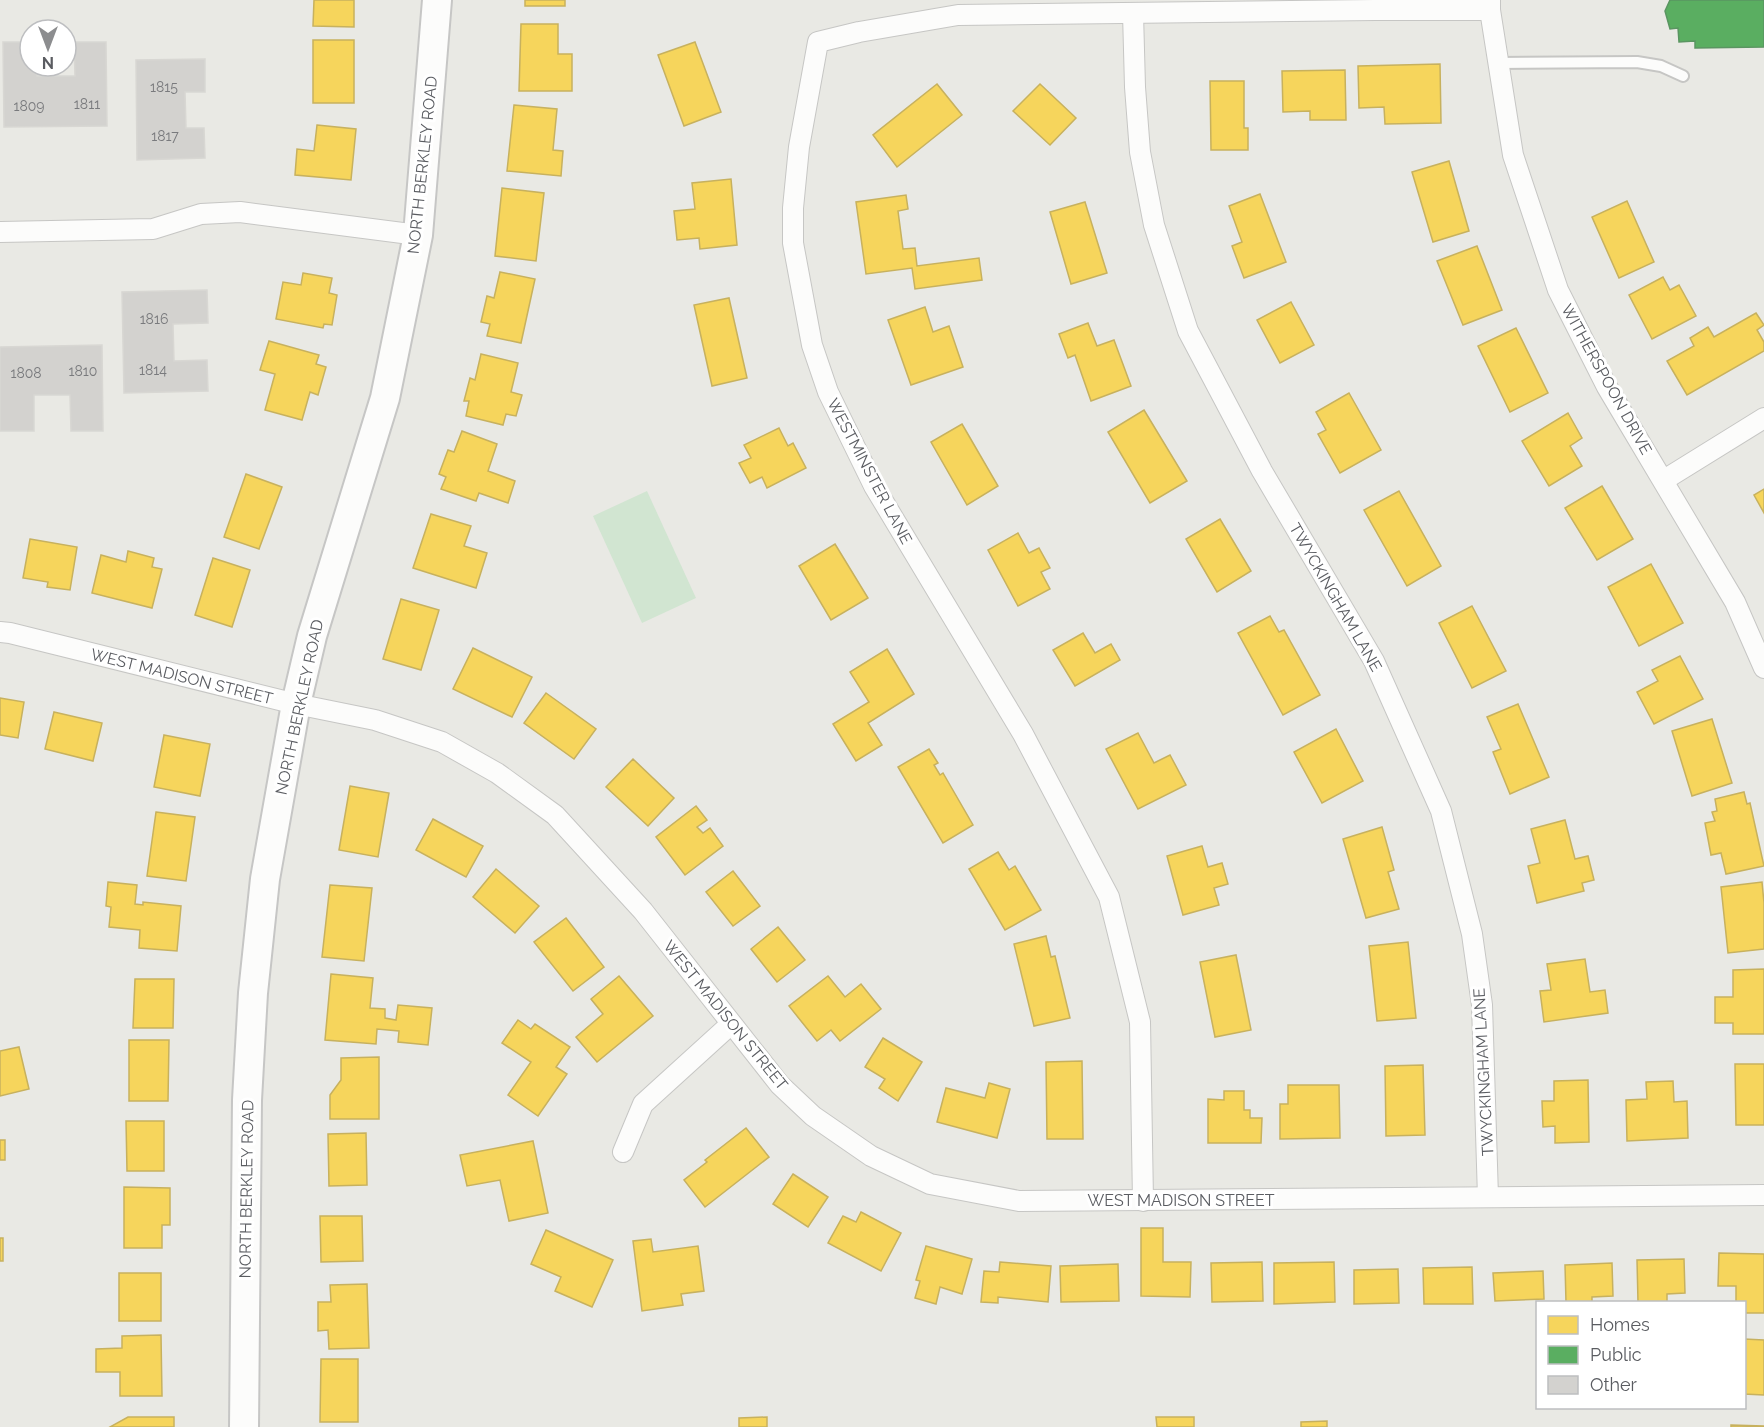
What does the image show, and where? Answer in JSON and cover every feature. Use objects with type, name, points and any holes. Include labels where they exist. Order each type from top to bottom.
[{"type":"street","name":"NORTH BERKLEY ROAD","points":[[244,1427],[247,1100],[253,993],[265,879],[296,704],[312,636],[385,398],[418,235],[437,0]]},
{"type":"street","name":"WESTMINSTER LANE","points":[[1143,1201],[1140,1022],[1109,897],[1023,734],[874,486],[828,392],[810,334],[793,243],[792,208],[799,147],[818,42],[859,32],[958,15],[1375,10],[1490,5]]},
{"type":"street","name":"WITHERSPOON DRIVE","points":[[1490,5],[1513,155],[1558,290],[1607,387],[1735,602],[1764,668]]},
{"type":"street","name":"TWYCKINGHAM LANE","points":[[1133,13],[1140,152],[1154,225],[1188,331],[1262,471],[1374,661],[1441,811],[1472,934],[1482,1005],[1488,1197]]},
{"type":"street","points":[[0,232],[153,229],[201,214],[240,213],[418,235]]},
{"type":"street","points":[[1664,480],[1764,418]]},
{"type":"street","name":"WEST MADISON STREET","points":[[0,632],[296,704],[375,720],[442,742],[497,773],[555,815],[643,911],[780,1085],[813,1116],[871,1156],[930,1184],[1019,1201],[1764,1195]]},
{"type":"street","points":[[623,1152],[643,1104],[731,1024]]},
{"type":"lane","points":[[1498,63],[1637,62],[1661,66],[1683,76]]},
{"type":"green space","points":[[647,491],[696,598],[642,623],[593,516]]},
{"type":"building: Homes","points":[[314,0],[354,0],[354,27],[313,26]]},
{"type":"building: Homes","points":[[525,0],[565,0],[565,6],[525,6]]},
{"type":"building: Homes","points":[[521,24],[558,24],[558,54],[572,54],[572,91],[519,91]]},
{"type":"building: Homes","points":[[313,40],[354,40],[354,103],[313,103]]},
{"type":"building: Homes","points":[[695,42],[721,112],[684,126],[658,55]]},
{"type":"building: Homes","points":[[1440,64],[1441,123],[1385,124],[1384,107],[1359,108],[1358,66]]},
{"type":"building: Homes","points":[[1345,70],[1346,120],[1310,120],[1310,111],[1283,112],[1282,71]]},
{"type":"building: Homes","points":[[1210,81],[1244,81],[1244,128],[1248,128],[1248,150],[1211,150]]},
{"type":"building: Homes","points":[[937,84],[962,115],[897,167],[873,135]]},
{"type":"building: Homes","points":[[1040,84],[1076,118],[1050,145],[1013,111]]},
{"type":"building: Homes","points":[[514,105],[557,109],[553,150],[563,151],[561,176],[507,171]]},
{"type":"building: Homes","points":[[317,125],[356,129],[351,180],[295,175],[297,149],[314,151]]},
{"type":"building: Homes","points":[[1449,161],[1469,231],[1433,242],[1412,172]]},
{"type":"building: Homes","points":[[731,179],[737,245],[700,249],[699,238],[677,240],[674,211],[695,209],[692,183]]},
{"type":"building: Homes","points":[[502,188],[544,193],[536,261],[495,256]]},
{"type":"building: Homes","points":[[1260,194],[1286,262],[1244,278],[1232,246],[1242,242],[1229,206]]},
{"type":"building: Homes","points":[[906,195],[908,209],[898,211],[903,249],[915,248],[917,266],[979,258],[982,280],[915,289],[912,268],[866,274],[856,202]]},
{"type":"building: Homes","points":[[1627,201],[1654,262],[1619,278],[1592,217]]},
{"type":"building: Homes","points":[[1085,202],[1107,273],[1071,284],[1050,212]]},
{"type":"building: Homes","points":[[1477,246],[1502,310],[1463,325],[1437,261]]},
{"type":"building: Homes","points":[[500,272],[535,279],[521,343],[487,336],[490,324],[481,322],[487,296],[494,298]]},
{"type":"building: Homes","points":[[303,273],[332,278],[329,293],[337,295],[332,325],[324,324],[323,328],[276,319],[283,282],[301,285]]},
{"type":"building: Homes","points":[[1663,277],[1670,290],[1679,285],[1696,316],[1652,339],[1629,295]]},
{"type":"building: Homes","points":[[729,298],[747,378],[712,386],[694,305]]},
{"type":"building: Homes","points":[[1291,302],[1314,345],[1280,363],[1257,320]]},
{"type":"building: Homes","points":[[925,307],[933,332],[949,326],[963,367],[911,385],[888,320]]},
{"type":"building: Homes","points":[[1756,313],[1764,325],[1757,330],[1764,342],[1764,351],[1687,395],[1667,361],[1694,346],[1690,338],[1708,327],[1714,337]]},
{"type":"building: Homes","points":[[1088,323],[1097,346],[1114,340],[1131,386],[1091,401],[1075,355],[1068,358],[1059,334]]},
{"type":"building: Homes","points":[[1516,328],[1548,393],[1510,412],[1478,346]]},
{"type":"building: Homes","points":[[269,341],[319,355],[316,364],[326,367],[318,395],[310,392],[302,420],[265,410],[275,374],[260,370]]},
{"type":"building: Homes","points":[[481,354],[518,363],[511,392],[522,395],[516,416],[506,414],[503,425],[466,416],[469,401],[464,401],[470,378],[475,380]]},
{"type":"building: Homes","points":[[1349,393],[1381,450],[1340,473],[1318,434],[1326,430],[1316,412]]},
{"type":"building: Homes","points":[[1144,410],[1187,481],[1150,503],[1108,432]]},
{"type":"building: Homes","points":[[1568,413],[1582,438],[1570,446],[1582,466],[1549,486],[1522,441]]},
{"type":"building: Homes","points":[[962,424],[998,486],[967,505],[931,442]]},
{"type":"building: Homes","points":[[779,428],[788,446],[793,443],[806,468],[767,488],[762,477],[750,483],[739,463],[751,458],[744,445]]},
{"type":"building: Homes","points":[[462,431],[497,444],[488,471],[515,481],[508,503],[479,493],[476,501],[441,489],[446,477],[439,474],[448,450],[454,452]]},
{"type":"building: Homes","points":[[246,474],[282,487],[259,549],[224,537]]},
{"type":"building: Homes","points":[[1602,486],[1633,539],[1597,560],[1565,508]]},
{"type":"building: Homes","points":[[1764,489],[1764,513],[1754,495]]},
{"type":"building: Homes","points":[[1399,491],[1441,566],[1407,586],[1364,510]]},
{"type":"building: Homes","points":[[431,514],[471,526],[464,546],[487,553],[476,588],[413,568]]},
{"type":"building: Homes","points":[[1220,519],[1251,571],[1217,592],[1186,539]]},
{"type":"building: Homes","points":[[1018,533],[1029,553],[1039,548],[1050,568],[1041,572],[1050,589],[1018,606],[988,550]]},
{"type":"building: Homes","points":[[30,539],[77,547],[70,590],[47,587],[48,582],[23,578]]},
{"type":"building: Homes","points":[[835,544],[868,598],[831,620],[799,566]]},
{"type":"building: Homes","points":[[128,551],[154,558],[152,567],[162,569],[152,608],[92,593],[101,555],[126,562]]},
{"type":"building: Homes","points":[[213,558],[250,570],[232,627],[195,615]]},
{"type":"building: Homes","points":[[1651,564],[1683,623],[1639,646],[1608,587]]},
{"type":"building: Homes","points":[[401,599],[439,610],[421,670],[383,659]]},
{"type":"building: Homes","points":[[1472,606],[1506,671],[1472,688],[1439,623]]},
{"type":"building: Homes","points":[[1270,616],[1279,632],[1284,630],[1320,695],[1283,715],[1238,633]]},
{"type":"building: Homes","points":[[1083,633],[1095,653],[1111,644],[1120,660],[1075,686],[1053,650]]},
{"type":"building: Homes","points":[[473,648],[532,677],[512,717],[453,689]]},
{"type":"building: Homes","points":[[887,649],[914,694],[868,723],[882,745],[856,761],[833,724],[869,702],[850,672]]},
{"type":"building: Homes","points":[[1680,656],[1703,699],[1654,724],[1637,692],[1658,681],[1652,670]]},
{"type":"building: Homes","points":[[546,693],[596,729],[574,759],[524,723]]},
{"type":"building: Homes","points":[[0,698],[24,702],[18,738],[0,735]]},
{"type":"building: Homes","points":[[1518,704],[1549,777],[1510,794],[1493,752],[1501,749],[1487,717]]},
{"type":"building: Homes","points":[[54,712],[102,723],[93,761],[45,749]]},
{"type":"building: Homes","points":[[1712,719],[1732,783],[1692,796],[1672,731]]},
{"type":"building: Homes","points":[[1336,729],[1363,781],[1322,803],[1294,752]]},
{"type":"building: Homes","points":[[1138,733],[1154,763],[1170,755],[1186,785],[1138,809],[1106,749]]},
{"type":"building: Homes","points":[[164,735],[210,744],[200,796],[154,787]]},
{"type":"building: Homes","points":[[929,749],[938,763],[934,765],[940,775],[943,773],[973,825],[943,843],[898,767]]},
{"type":"building: Homes","points":[[633,759],[674,798],[648,826],[606,787]]},
{"type":"building: Homes","points":[[350,786],[389,793],[378,857],[339,850]]},
{"type":"building: Homes","points":[[1744,792],[1747,804],[1750,803],[1764,866],[1726,874],[1721,853],[1711,855],[1705,823],[1715,821],[1712,812],[1717,811],[1715,799]]},
{"type":"building: Homes","points":[[696,806],[707,820],[697,827],[703,833],[710,828],[723,846],[685,875],[656,837]]},
{"type":"building: Homes","points":[[156,812],[195,817],[186,881],[147,876]]},
{"type":"building: Homes","points":[[433,819],[483,846],[466,877],[416,850]]},
{"type":"building: Homes","points":[[1565,820],[1575,859],[1588,856],[1594,880],[1582,883],[1584,891],[1537,903],[1528,866],[1540,863],[1531,829]]},
{"type":"building: Homes","points":[[1382,827],[1394,870],[1388,872],[1399,909],[1366,918],[1343,839]]},
{"type":"building: Homes","points":[[1202,846],[1208,867],[1222,863],[1228,884],[1214,888],[1219,905],[1183,915],[1167,856]]},
{"type":"building: Homes","points":[[998,852],[1009,870],[1015,866],[1041,910],[1005,930],[969,869]]},
{"type":"building: Homes","points":[[496,869],[539,906],[515,933],[473,897]]},
{"type":"building: Homes","points":[[733,871],[760,906],[733,926],[706,892]]},
{"type":"building: Homes","points":[[108,882],[137,885],[135,904],[143,905],[143,902],[181,906],[177,951],[139,948],[140,930],[109,927],[111,907],[106,906]]},
{"type":"building: Homes","points":[[1762,882],[1764,949],[1728,953],[1721,887]]},
{"type":"building: Homes","points":[[330,885],[372,888],[364,961],[322,957]]},
{"type":"building: Homes","points":[[566,918],[604,967],[573,991],[534,942]]},
{"type":"building: Homes","points":[[778,927],[805,960],[777,982],[751,949]]},
{"type":"building: Homes","points":[[1046,936],[1051,957],[1055,956],[1070,1018],[1034,1026],[1014,944]]},
{"type":"building: Homes","points":[[1408,942],[1416,1018],[1377,1021],[1369,946]]},
{"type":"building: Homes","points":[[1236,955],[1251,1030],[1215,1037],[1200,962]]},
{"type":"building: Homes","points":[[1585,959],[1590,992],[1605,990],[1608,1013],[1544,1022],[1540,991],[1551,990],[1547,964]]},
{"type":"building: Homes","points":[[1764,969],[1764,1034],[1733,1034],[1733,1023],[1715,1023],[1715,997],[1733,997],[1733,970]]},
{"type":"building: Homes","points":[[331,974],[373,978],[370,1008],[385,1009],[385,1018],[396,1020],[398,1005],[432,1008],[428,1045],[398,1042],[399,1031],[377,1029],[376,1044],[325,1040]]},
{"type":"building: Homes","points":[[619,976],[653,1016],[597,1062],[576,1037],[603,1014],[591,999]]},
{"type":"building: Homes","points":[[828,976],[845,997],[861,984],[881,1009],[840,1041],[831,1030],[817,1041],[789,1006]]},
{"type":"building: Homes","points":[[135,979],[174,979],[173,1028],[133,1028]]},
{"type":"building: Homes","points":[[518,1020],[531,1029],[535,1024],[570,1047],[556,1067],[567,1074],[538,1116],[508,1095],[531,1062],[502,1043]]},
{"type":"building: Homes","points":[[883,1038],[922,1062],[898,1101],[879,1088],[885,1079],[865,1067]]},
{"type":"building: Homes","points":[[129,1040],[169,1040],[168,1101],[129,1101]]},
{"type":"building: Homes","points":[[19,1047],[29,1089],[0,1096],[0,1051]]},
{"type":"building: Homes","points":[[379,1057],[379,1119],[330,1119],[330,1095],[341,1080],[341,1058]]},
{"type":"building: Homes","points":[[1082,1061],[1083,1139],[1047,1139],[1046,1062]]},
{"type":"building: Homes","points":[[1735,1064],[1764,1064],[1764,1125],[1736,1125]]},
{"type":"building: Homes","points":[[1423,1065],[1425,1135],[1386,1136],[1385,1066]]},
{"type":"building: Homes","points":[[1588,1080],[1589,1142],[1555,1143],[1555,1126],[1543,1127],[1542,1101],[1554,1101],[1554,1081]]},
{"type":"building: Homes","points":[[1673,1081],[1674,1102],[1687,1101],[1688,1138],[1627,1141],[1626,1100],[1647,1099],[1646,1082]]},
{"type":"building: Homes","points":[[989,1083],[1010,1089],[997,1138],[937,1122],[946,1088],[985,1098]]},
{"type":"building: Homes","points":[[1288,1085],[1339,1085],[1340,1138],[1280,1139],[1280,1104],[1288,1104]]},
{"type":"building: Homes","points":[[1224,1091],[1244,1091],[1244,1110],[1250,1110],[1250,1118],[1262,1118],[1261,1143],[1208,1143],[1208,1099],[1224,1100]]},
{"type":"building: Homes","points":[[126,1121],[164,1121],[164,1171],[127,1171]]},
{"type":"building: Homes","points":[[746,1128],[769,1157],[705,1207],[684,1180],[707,1162],[705,1160]]},
{"type":"building: Homes","points":[[366,1133],[367,1185],[329,1186],[328,1134]]},
{"type":"building: Homes","points":[[0,1140],[5,1140],[5,1160],[0,1160]]},
{"type":"building: Homes","points":[[533,1141],[548,1213],[509,1221],[500,1180],[467,1186],[460,1155]]},
{"type":"building: Homes","points":[[793,1174],[828,1197],[808,1227],[773,1204]]},
{"type":"building: Homes","points":[[124,1187],[170,1188],[170,1225],[162,1225],[162,1248],[124,1248]]},
{"type":"building: Homes","points":[[861,1212],[901,1233],[881,1271],[828,1243],[843,1216],[856,1222]]},
{"type":"building: Homes","points":[[320,1216],[362,1216],[363,1261],[321,1262]]},
{"type":"building: Homes","points":[[1141,1228],[1163,1228],[1163,1262],[1191,1262],[1190,1297],[1141,1296]]},
{"type":"building: Homes","points":[[546,1230],[613,1260],[592,1307],[555,1291],[561,1277],[531,1264]]},
{"type":"building: Homes","points":[[0,1238],[3,1238],[3,1261],[0,1261]]},
{"type":"building: Homes","points":[[651,1239],[653,1252],[698,1246],[704,1291],[681,1294],[683,1305],[642,1311],[633,1241]]},
{"type":"building: Homes","points":[[926,1246],[972,1259],[962,1294],[940,1287],[936,1304],[915,1298],[920,1281],[916,1280]]},
{"type":"building: Homes","points":[[1719,1253],[1764,1254],[1764,1313],[1746,1313],[1746,1301],[1736,1301],[1736,1286],[1718,1286]]},
{"type":"building: Homes","points":[[1684,1259],[1685,1293],[1667,1294],[1667,1301],[1638,1301],[1637,1260]]},
{"type":"building: Homes","points":[[1000,1262],[1051,1266],[1048,1302],[998,1297],[998,1303],[981,1302],[984,1271],[999,1272]]},
{"type":"building: Homes","points":[[1262,1262],[1263,1301],[1212,1302],[1211,1263]]},
{"type":"building: Homes","points":[[1334,1262],[1335,1302],[1274,1304],[1274,1263]]},
{"type":"building: Homes","points":[[1612,1263],[1613,1296],[1592,1297],[1592,1301],[1566,1301],[1565,1265]]},
{"type":"building: Homes","points":[[1118,1264],[1119,1301],[1061,1302],[1060,1266]]},
{"type":"building: Homes","points":[[1472,1267],[1473,1304],[1424,1304],[1423,1268]]},
{"type":"building: Homes","points":[[1398,1269],[1399,1303],[1354,1304],[1354,1270]]},
{"type":"building: Homes","points":[[1543,1271],[1544,1299],[1495,1301],[1493,1273]]},
{"type":"building: Homes","points":[[119,1273],[161,1273],[161,1321],[119,1321]]},
{"type":"building: Homes","points":[[367,1284],[369,1348],[329,1349],[328,1330],[318,1331],[318,1302],[331,1302],[330,1285]]},
{"type":"building: Homes","points":[[161,1335],[162,1396],[120,1396],[120,1372],[96,1372],[96,1349],[122,1348],[122,1336]]},
{"type":"building: Homes","points":[[1746,1339],[1764,1340],[1764,1395],[1746,1394]]},
{"type":"building: Homes","points":[[321,1359],[358,1359],[358,1422],[320,1422]]},
{"type":"building: Homes","points":[[128,1417],[174,1417],[174,1427],[110,1427]]},
{"type":"building: Homes","points":[[767,1417],[767,1427],[739,1427],[739,1418]]},
{"type":"building: Homes","points":[[1156,1417],[1194,1417],[1194,1427],[1157,1427]]},
{"type":"building: Homes","points":[[1327,1421],[1327,1427],[1301,1427],[1301,1422]]},
{"type":"building: Homes","points":[[1731,1425],[1764,1426],[1764,1427],[1731,1427]]},
{"type":"building: Public","points":[[1670,0],[1764,0],[1764,47],[1695,48],[1695,41],[1679,42],[1678,28],[1670,29],[1665,11]]},
{"type":"building: Other","points":[[3,42],[18,42],[18,78],[78,78],[78,42],[106,42],[107,126],[4,127]]},
{"type":"building: Other","points":[[205,59],[205,92],[185,92],[186,128],[204,128],[205,158],[137,160],[136,60]]},
{"type":"building: Other","points":[[207,290],[208,323],[173,324],[174,361],[207,360],[208,391],[124,393],[122,292]]},
{"type":"building: Other","points":[[102,345],[103,431],[71,431],[70,395],[34,395],[34,431],[0,431],[0,347]]}]
